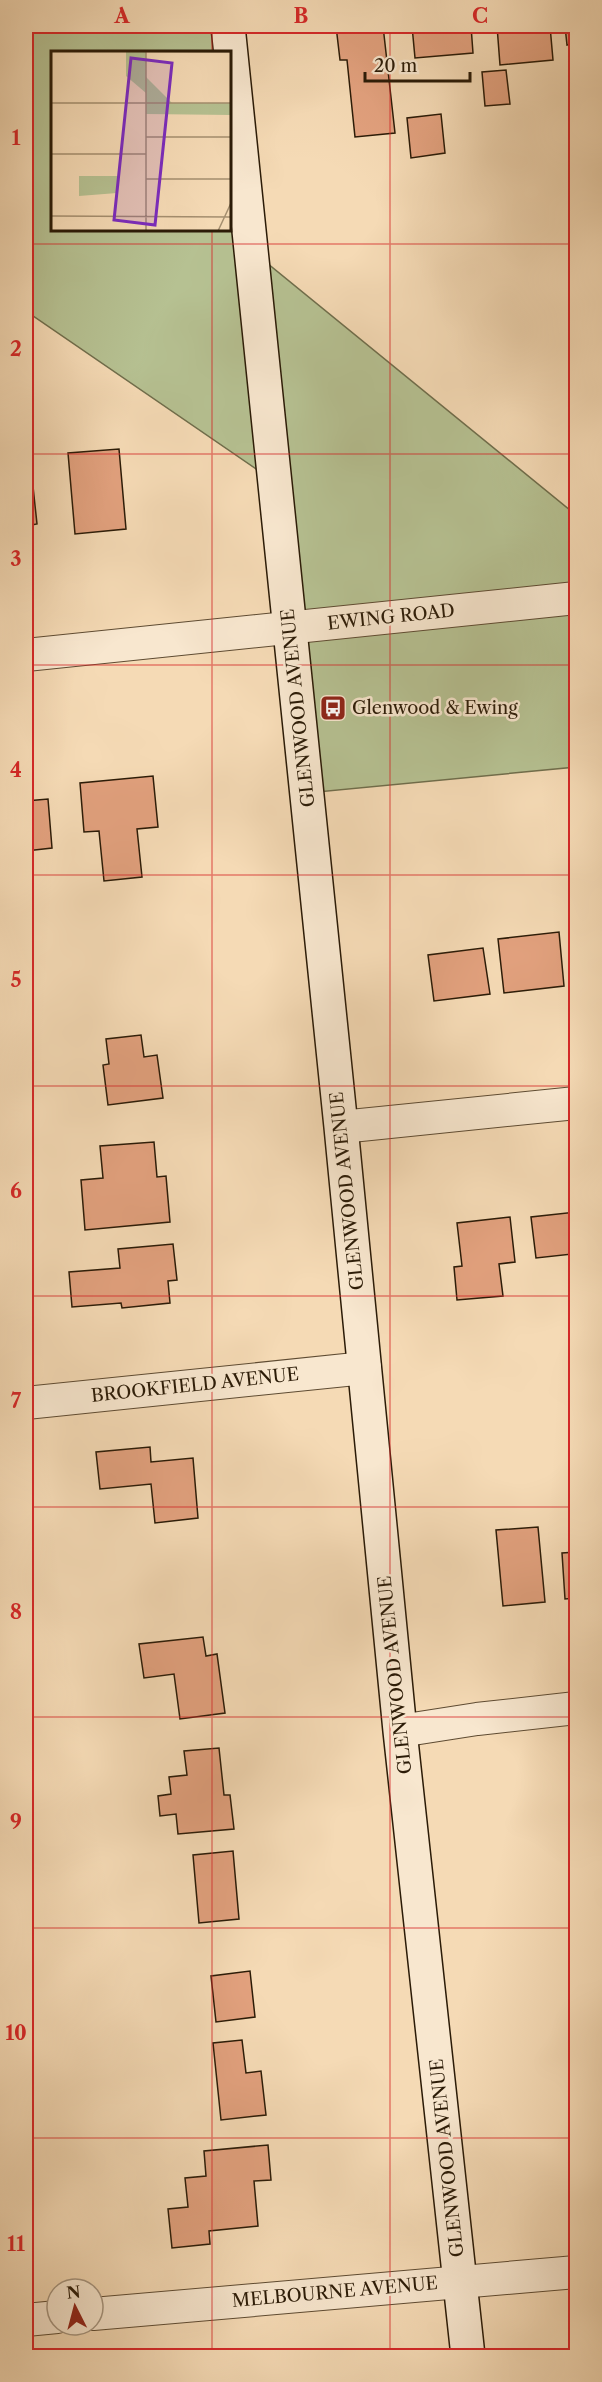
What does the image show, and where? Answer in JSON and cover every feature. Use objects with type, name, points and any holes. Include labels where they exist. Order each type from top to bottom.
[{"type":"street","name":"GLENWOOD AVENUE","points":[[228,26],[231,51]]},
{"type":"street","name":"GLENWOOD AVENUE","points":[[231,55],[341,1127],[400,1731],[468,2356]]},
{"type":"street","name":"EWING ROAD","points":[[26,655],[576,598]]},
{"type":"street","points":[[341,1127],[576,1102]]},
{"type":"street","name":"BROOKFIELD AVENUE","points":[[26,1403],[365,1368]]},
{"type":"street","points":[[400,1731],[477,1719],[576,1708]]},
{"type":"street","name":"MELBOURNE AVENUE","points":[[105,2313],[576,2272]]},
{"type":"street","points":[[26,2320],[45,2318]]},
{"type":"green space","points":[[26,26],[228,26],[231,51],[51,51],[51,231],[231,231],[231,55],[251,250],[576,515],[576,767],[307,793],[275,482],[26,311]]},
{"type":"building","points":[[336,26],[383,26],[395,133],[355,137],[347,60],[340,60]]},
{"type":"building","points":[[412,26],[471,26],[473,53],[415,58]]},
{"type":"building","points":[[497,26],[550,26],[553,60],[500,65]]},
{"type":"building","points":[[565,26],[576,26],[576,43],[567,45]]},
{"type":"building","points":[[506,70],[510,104],[485,106],[482,72]]},
{"type":"building","points":[[441,114],[445,153],[411,158],[407,118]]},
{"type":"building","points":[[119,449],[126,529],[75,534],[68,453]]},
{"type":"building","points":[[26,477],[32,477],[37,524],[26,526]]},
{"type":"building","points":[[153,776],[158,827],[137,829],[142,877],[104,881],[99,831],[84,832],[80,783]]},
{"type":"building","points":[[48,799],[52,848],[26,851],[26,801]]},
{"type":"building","points":[[559,932],[564,986],[504,993],[498,939]]},
{"type":"building","points":[[483,948],[490,994],[434,1001],[428,955]]},
{"type":"building","points":[[141,1035],[144,1057],[157,1055],[163,1098],[108,1105],[103,1065],[109,1064],[106,1039]]},
{"type":"building","points":[[154,1142],[157,1177],[166,1176],[170,1222],[85,1230],[81,1180],[103,1178],[100,1146]]},
{"type":"building","points":[[576,1212],[576,1263],[574,1263],[572,1254],[536,1258],[531,1217]]},
{"type":"building","points":[[510,1217],[515,1262],[499,1264],[503,1296],[457,1300],[454,1267],[462,1266],[457,1223]]},
{"type":"building","points":[[173,1244],[177,1280],[168,1281],[170,1303],[122,1308],[121,1303],[72,1307],[69,1272],[120,1268],[118,1249]]},
{"type":"building","points":[[150,1447],[151,1462],[193,1458],[198,1518],[155,1523],[151,1484],[100,1489],[96,1452]]},
{"type":"building","points":[[538,1527],[545,1602],[503,1606],[496,1530]]},
{"type":"building","points":[[576,1552],[576,1598],[565,1599],[562,1553]]},
{"type":"building","points":[[203,1637],[206,1656],[217,1654],[225,1713],[180,1719],[174,1674],[144,1678],[139,1644]]},
{"type":"building","points":[[219,1748],[224,1795],[230,1795],[234,1829],[178,1834],[176,1814],[160,1816],[158,1796],[171,1794],[169,1777],[187,1775],[184,1751]]},
{"type":"building","points":[[233,1851],[239,1919],[199,1923],[193,1855]]},
{"type":"building","points":[[250,1971],[255,2017],[216,2022],[211,1976]]},
{"type":"building","points":[[242,2040],[246,2073],[261,2071],[266,2115],[221,2120],[213,2043]]},
{"type":"building","points":[[268,2145],[271,2180],[254,2181],[258,2226],[209,2231],[210,2244],[172,2248],[168,2209],[188,2207],[185,2178],[206,2176],[204,2151]]},
{"type":"place","name":"Glenwood & Ewing","points":[[333,708]]}]
